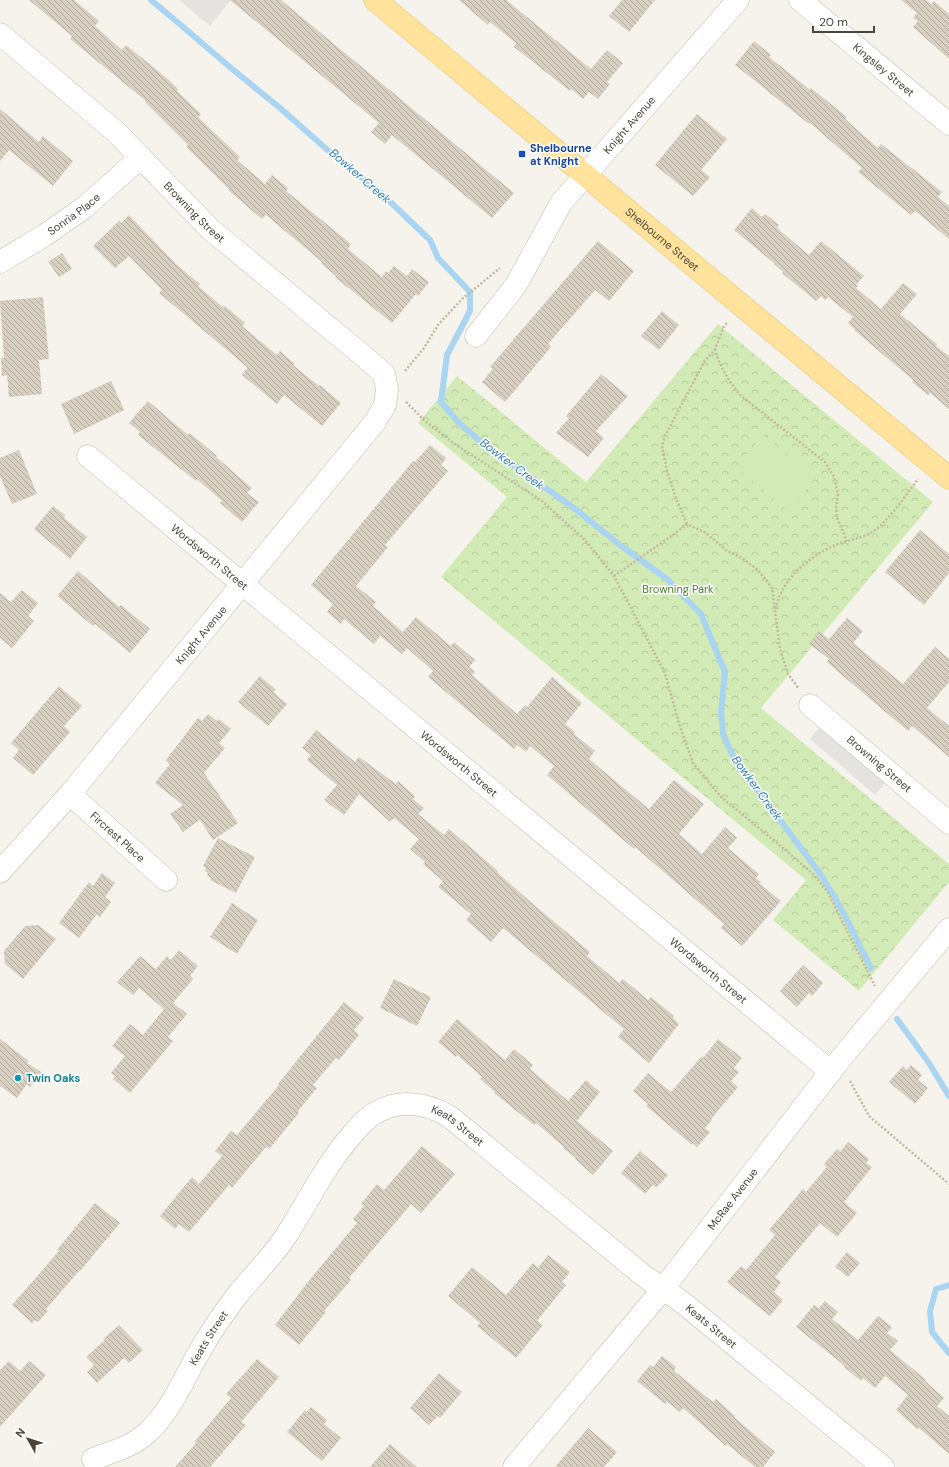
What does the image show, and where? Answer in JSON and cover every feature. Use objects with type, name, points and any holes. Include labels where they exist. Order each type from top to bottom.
[{"type":"main road","name":"Shelbourne Street","points":[[375,0],[949,478]]},
{"type":"street","name":"Knight Avenue","points":[[476,336],[516,285],[561,203],[738,0]]},
{"type":"street","name":"Kingsley Street","points":[[800,0],[949,124]]},
{"type":"street","name":"Browning Street","points":[[0,34],[116,132],[210,229],[384,374],[387,389]]},
{"type":"street","name":"Sonria Place","points":[[0,262],[45,235],[85,207],[140,157]]},
{"type":"street","name":"Knight Avenue","points":[[0,872],[70,794],[376,422],[386,405],[387,389]]},
{"type":"street","name":"Wordsworth Street","points":[[88,456],[242,585],[839,1075]]},
{"type":"street","name":"Browning Street","points":[[810,705],[949,823]]},
{"type":"street","name":"Fircrest Place","points":[[70,794],[166,880]]},
{"type":"street","name":"McRae Avenue","points":[[514,1467],[839,1075],[885,1006],[949,929]]},
{"type":"street","name":"Keats Street","points":[[94,1459],[129,1446],[147,1433],[161,1417],[174,1400],[190,1367],[214,1328],[238,1294],[261,1268],[285,1236],[338,1150],[361,1124],[382,1109],[394,1105],[419,1104],[430,1107],[450,1117],[644,1276],[682,1302],[883,1467]]},
{"type":"path","points":[[483,282],[462,299],[438,325],[424,348],[408,368],[387,389],[404,400],[424,420],[452,442],[482,460],[542,501],[585,540],[614,576],[666,673],[679,724],[693,763],[721,797],[807,869],[827,891],[885,1006]]},
{"type":"path","points":[[742,306],[724,326],[714,349],[704,362],[665,436],[662,446],[667,471],[677,501],[687,524],[706,533],[726,550],[742,558],[758,570],[772,588],[780,649],[788,674],[810,705]]},
{"type":"path","points":[[714,349],[718,360],[732,385],[740,395],[825,462],[834,477],[838,494],[836,508],[837,518],[847,541]]},
{"type":"path","points":[[775,612],[779,596],[786,584],[802,566],[824,550],[847,541],[862,538],[875,530],[886,519],[931,464]]},
{"type":"path","points":[[614,576],[687,524]]},
{"type":"path","points":[[839,1075],[869,1116],[949,1184]]},
{"type":"green space","name":"Browning Park","points":[[718,324],[933,502],[761,708],[949,864],[949,882],[859,991],[773,920],[806,880],[441,577],[507,497],[418,423],[457,376],[586,482]]},
{"type":"green space","points":[[763,435],[816,477],[789,511],[736,468]]},
{"type":"shaded area","points":[[179,0],[231,0],[210,26]]},
{"type":"shaded area","points":[[822,724],[888,780],[875,795],[810,739]]},
{"type":"building","points":[[29,0],[74,0],[99,21],[95,26],[122,50],[126,45],[169,80],[178,89],[177,91],[201,114],[198,117],[240,157],[237,160],[265,184],[272,175],[288,188],[286,191],[351,244],[348,249],[382,277],[386,271],[388,273],[394,266],[407,276],[412,269],[429,282],[418,296],[416,294],[392,323],[335,277],[336,276],[321,263],[322,262],[266,215],[262,219],[228,190],[229,189],[186,147],[188,145],[145,102],[146,101],[70,39],[72,36]]},
{"type":"building","points":[[230,0],[281,0],[514,193],[492,218],[392,135],[385,144],[371,132],[379,123]]},
{"type":"building","points":[[459,0],[506,0],[591,69],[607,50],[623,63],[607,82],[610,84],[598,99],[589,92],[583,99],[571,89],[570,91],[514,47],[516,43],[490,22],[488,25]]},
{"type":"building","points":[[622,0],[655,0],[629,32],[609,16]]},
{"type":"building","points":[[901,0],[926,0],[932,4],[934,1],[949,14],[949,59],[913,27],[918,21],[913,18],[917,13]]},
{"type":"building","points":[[754,41],[771,55],[769,57],[847,117],[845,119],[878,148],[881,144],[942,192],[938,197],[949,206],[949,239],[915,211],[911,215],[858,172],[862,168],[810,123],[809,124],[735,65]]},
{"type":"building","points":[[0,109],[39,142],[43,136],[73,161],[53,186],[9,150],[0,161]]},
{"type":"building","points":[[697,114],[727,139],[701,170],[710,177],[693,196],[655,165]]},
{"type":"building","points":[[752,208],[762,217],[765,214],[779,225],[777,228],[809,255],[821,241],[864,276],[856,285],[858,286],[856,288],[881,309],[903,283],[917,294],[900,314],[937,344],[936,346],[949,356],[949,409],[930,393],[928,395],[912,382],[913,380],[854,330],[855,329],[848,323],[853,317],[828,297],[825,300],[821,296],[816,301],[782,273],[783,272],[774,263],[734,230]]},
{"type":"building","points":[[129,215],[176,264],[200,284],[198,286],[224,308],[225,306],[245,323],[242,326],[277,355],[280,351],[295,364],[293,365],[341,403],[322,426],[284,395],[277,404],[242,375],[247,367],[159,293],[162,290],[129,256],[115,268],[93,246],[119,221],[121,223]]},
{"type":"building","points":[[598,241],[634,271],[609,301],[595,290],[548,344],[551,347],[505,402],[482,382],[493,369],[490,367]]},
{"type":"building","points":[[62,253],[72,269],[59,277],[48,262]]},
{"type":"building","points":[[43,297],[49,359],[39,360],[42,394],[9,397],[7,375],[2,376],[1,358],[4,358],[0,301]]},
{"type":"building","points":[[662,311],[679,325],[659,350],[641,336]]},
{"type":"building","points":[[601,374],[628,396],[596,431],[604,438],[588,457],[556,433],[569,418],[566,416]]},
{"type":"building","points":[[111,381],[124,410],[74,434],[61,404]]},
{"type":"building","points":[[148,401],[188,435],[190,433],[252,488],[247,493],[259,502],[242,522],[220,503],[222,501],[197,479],[196,481],[138,435],[140,432],[129,423]]},
{"type":"building","points":[[430,445],[446,458],[441,465],[448,471],[385,545],[388,547],[356,586],[376,602],[373,606],[403,632],[416,617],[451,646],[454,642],[475,660],[469,667],[475,672],[472,675],[517,714],[525,705],[527,707],[552,677],[582,703],[565,724],[575,732],[574,734],[595,751],[589,759],[649,809],[674,780],[704,804],[679,834],[702,854],[725,827],[737,838],[728,848],[759,874],[756,878],[761,882],[759,883],[781,901],[742,946],[721,928],[724,924],[635,847],[634,849],[547,775],[554,766],[530,746],[526,752],[517,745],[514,749],[428,677],[433,671],[407,648],[402,654],[380,636],[374,644],[344,619],[341,624],[327,612],[333,604],[311,585],[413,461],[415,462]]},
{"type":"building","points":[[19,450],[37,494],[12,504],[0,476],[0,458]]},
{"type":"building","points":[[53,506],[65,515],[64,518],[87,537],[70,559],[34,529]]},
{"type":"building","points":[[920,530],[949,554],[949,573],[924,605],[885,572]]},
{"type":"building","points":[[78,571],[119,607],[121,605],[150,629],[130,653],[95,624],[93,626],[57,596]]},
{"type":"building","points":[[22,590],[38,603],[28,616],[34,621],[12,648],[0,638],[0,593],[11,602]]},
{"type":"building","points":[[847,618],[863,631],[853,643],[903,684],[935,647],[949,659],[949,682],[927,708],[949,726],[949,757],[912,726],[908,731],[827,662],[829,659],[809,644],[819,631],[829,639]]},
{"type":"building","points":[[260,676],[276,690],[273,692],[287,704],[268,726],[238,702]]},
{"type":"building","points":[[59,686],[82,706],[64,726],[70,732],[33,775],[13,758],[19,750],[11,743]]},
{"type":"building","points":[[208,714],[217,721],[219,719],[231,729],[219,743],[225,748],[204,773],[238,823],[213,840],[200,820],[183,832],[170,814],[183,805],[155,783],[170,764],[166,760],[198,718],[202,721]]},
{"type":"building","points":[[316,730],[355,762],[359,757],[396,784],[398,781],[415,796],[413,799],[424,808],[418,814],[444,835],[449,829],[498,871],[497,872],[526,898],[590,952],[587,956],[619,983],[623,979],[648,1000],[651,997],[674,1016],[673,1018],[679,1024],[649,1063],[618,1037],[624,1029],[503,928],[491,942],[466,920],[471,914],[438,887],[443,881],[423,864],[425,862],[410,849],[419,839],[394,818],[390,822],[359,794],[344,815],[324,800],[337,785],[307,760],[311,755],[302,748]]},
{"type":"building","points":[[218,838],[255,857],[236,893],[210,880],[211,878],[207,876],[208,873],[205,871],[206,868],[203,866]]},
{"type":"building","points":[[102,873],[115,883],[105,897],[111,902],[100,917],[97,914],[79,938],[59,923],[89,882],[93,886]]},
{"type":"building","points":[[232,903],[258,920],[237,954],[210,937]]},
{"type":"building","points":[[38,925],[56,939],[23,979],[5,964],[4,951],[25,926]]},
{"type":"building","points":[[179,950],[198,966],[190,976],[193,979],[173,1003],[187,1014],[168,1037],[173,1041],[130,1093],[113,1079],[115,1076],[111,1073],[125,1056],[112,1046],[130,1024],[143,1035],[164,1009],[139,988],[133,995],[117,982],[140,956],[156,969],[167,956],[171,960]]},
{"type":"building","points":[[803,965],[823,983],[812,996],[809,993],[797,1007],[780,991]]},
{"type":"building","points":[[394,979],[431,997],[417,1026],[380,1008]]},
{"type":"building","points":[[344,1002],[364,1018],[354,1030],[359,1035],[339,1060],[336,1058],[313,1085],[317,1088],[298,1111],[299,1113],[269,1149],[266,1147],[232,1188],[229,1185],[189,1232],[179,1224],[175,1229],[160,1216],[192,1177],[199,1184],[222,1156],[215,1151],[231,1131],[237,1135],[279,1085],[278,1084]]},
{"type":"building","points":[[457,1019],[505,1060],[514,1049],[533,1065],[530,1069],[568,1101],[586,1080],[600,1092],[577,1121],[613,1151],[593,1175],[536,1123],[534,1125],[494,1093],[495,1092],[480,1079],[482,1077],[457,1055],[456,1057],[438,1042]]},
{"type":"building","name":"Twin Oaks","points":[[0,1039],[29,1061],[27,1063],[41,1072],[30,1087],[27,1084],[17,1098],[0,1086]]},
{"type":"building","points":[[718,1039],[742,1058],[734,1068],[739,1072],[731,1081],[738,1087],[711,1119],[712,1120],[705,1128],[710,1132],[697,1147],[693,1143],[692,1145],[646,1106],[648,1104],[633,1091],[648,1073],[671,1092],[702,1056],[703,1058]]},
{"type":"building","points":[[911,1065],[922,1075],[918,1080],[928,1088],[915,1104],[889,1082],[903,1066],[907,1070]]},
{"type":"building","points":[[848,1142],[869,1159],[866,1163],[872,1167],[844,1202],[857,1213],[837,1237],[820,1223],[775,1277],[781,1282],[774,1292],[783,1300],[770,1316],[727,1282],[741,1266],[746,1270],[775,1235],[769,1230],[803,1189],[806,1192],[827,1167],[824,1164],[837,1149],[840,1152]]},
{"type":"building","points":[[422,1146],[455,1174],[421,1213],[411,1204],[349,1278],[351,1280],[324,1311],[326,1312],[299,1345],[275,1325],[311,1278],[357,1223],[353,1219],[364,1206],[361,1204],[377,1184],[384,1190]]},
{"type":"building","points":[[640,1151],[668,1175],[656,1188],[653,1185],[645,1194],[621,1173]]},
{"type":"building","points":[[95,1203],[120,1223],[46,1309],[48,1311],[38,1322],[35,1320],[32,1323],[12,1305],[59,1251],[57,1250]]},
{"type":"building","points":[[847,1252],[860,1263],[848,1277],[835,1267]]},
{"type":"building","points":[[548,1255],[570,1272],[562,1282],[566,1285],[537,1321],[543,1325],[516,1358],[477,1326],[480,1323],[448,1296],[472,1267],[506,1295],[533,1263],[538,1268]]},
{"type":"building","points":[[825,1301],[838,1312],[832,1319],[858,1340],[878,1316],[892,1327],[887,1333],[898,1341],[890,1350],[926,1380],[925,1381],[944,1398],[937,1406],[949,1416],[949,1454],[919,1428],[917,1429],[896,1410],[908,1395],[885,1376],[875,1388],[863,1378],[861,1381],[844,1367],[845,1366],[796,1327],[814,1305],[819,1308]]},
{"type":"building","points":[[119,1325],[143,1350],[129,1363],[124,1358],[97,1383],[87,1372],[94,1365],[86,1357]]},
{"type":"building","points":[[662,1356],[676,1367],[674,1371],[713,1402],[716,1399],[735,1416],[734,1417],[775,1452],[763,1467],[755,1467],[727,1444],[726,1446],[683,1408],[680,1412],[667,1402],[665,1404],[637,1381],[650,1365],[653,1367]]},
{"type":"building","points":[[257,1359],[279,1377],[241,1422],[246,1425],[210,1467],[175,1467],[231,1398],[226,1394]]},
{"type":"building","points":[[9,1361],[20,1371],[29,1361],[46,1375],[0,1427],[0,1370]]},
{"type":"building","points":[[439,1373],[462,1392],[440,1418],[438,1416],[429,1425],[410,1408]]},
{"type":"building","points":[[311,1407],[327,1420],[324,1424],[341,1438],[322,1461],[287,1432],[305,1410],[307,1412]]},
{"type":"building","points":[[588,1428],[617,1452],[604,1467],[555,1467]]},
{"type":"building","points":[[390,1444],[417,1467],[370,1467]]},
{"type":"waterway","name":"Bowker Creek","points":[[151,0],[280,108],[331,153],[381,193],[430,240],[438,258],[470,292],[470,311],[447,355],[441,402],[459,423],[480,441],[575,509],[620,545],[667,579],[701,614],[725,672],[721,712],[723,734],[734,758],[821,875],[843,912],[871,968]]},
{"type":"waterway","name":"Bowker Creek","points":[[897,1019],[929,1063],[949,1096]]},
{"type":"waterway","name":"Bowker Creek","points":[[949,1285],[936,1289],[930,1311],[932,1332],[949,1353]]},
{"type":"place","name":"Shelbourne at Knight","points":[[522,154]]},
{"type":"place","name":"Twin Oaks","points":[[18,1078]]}]
